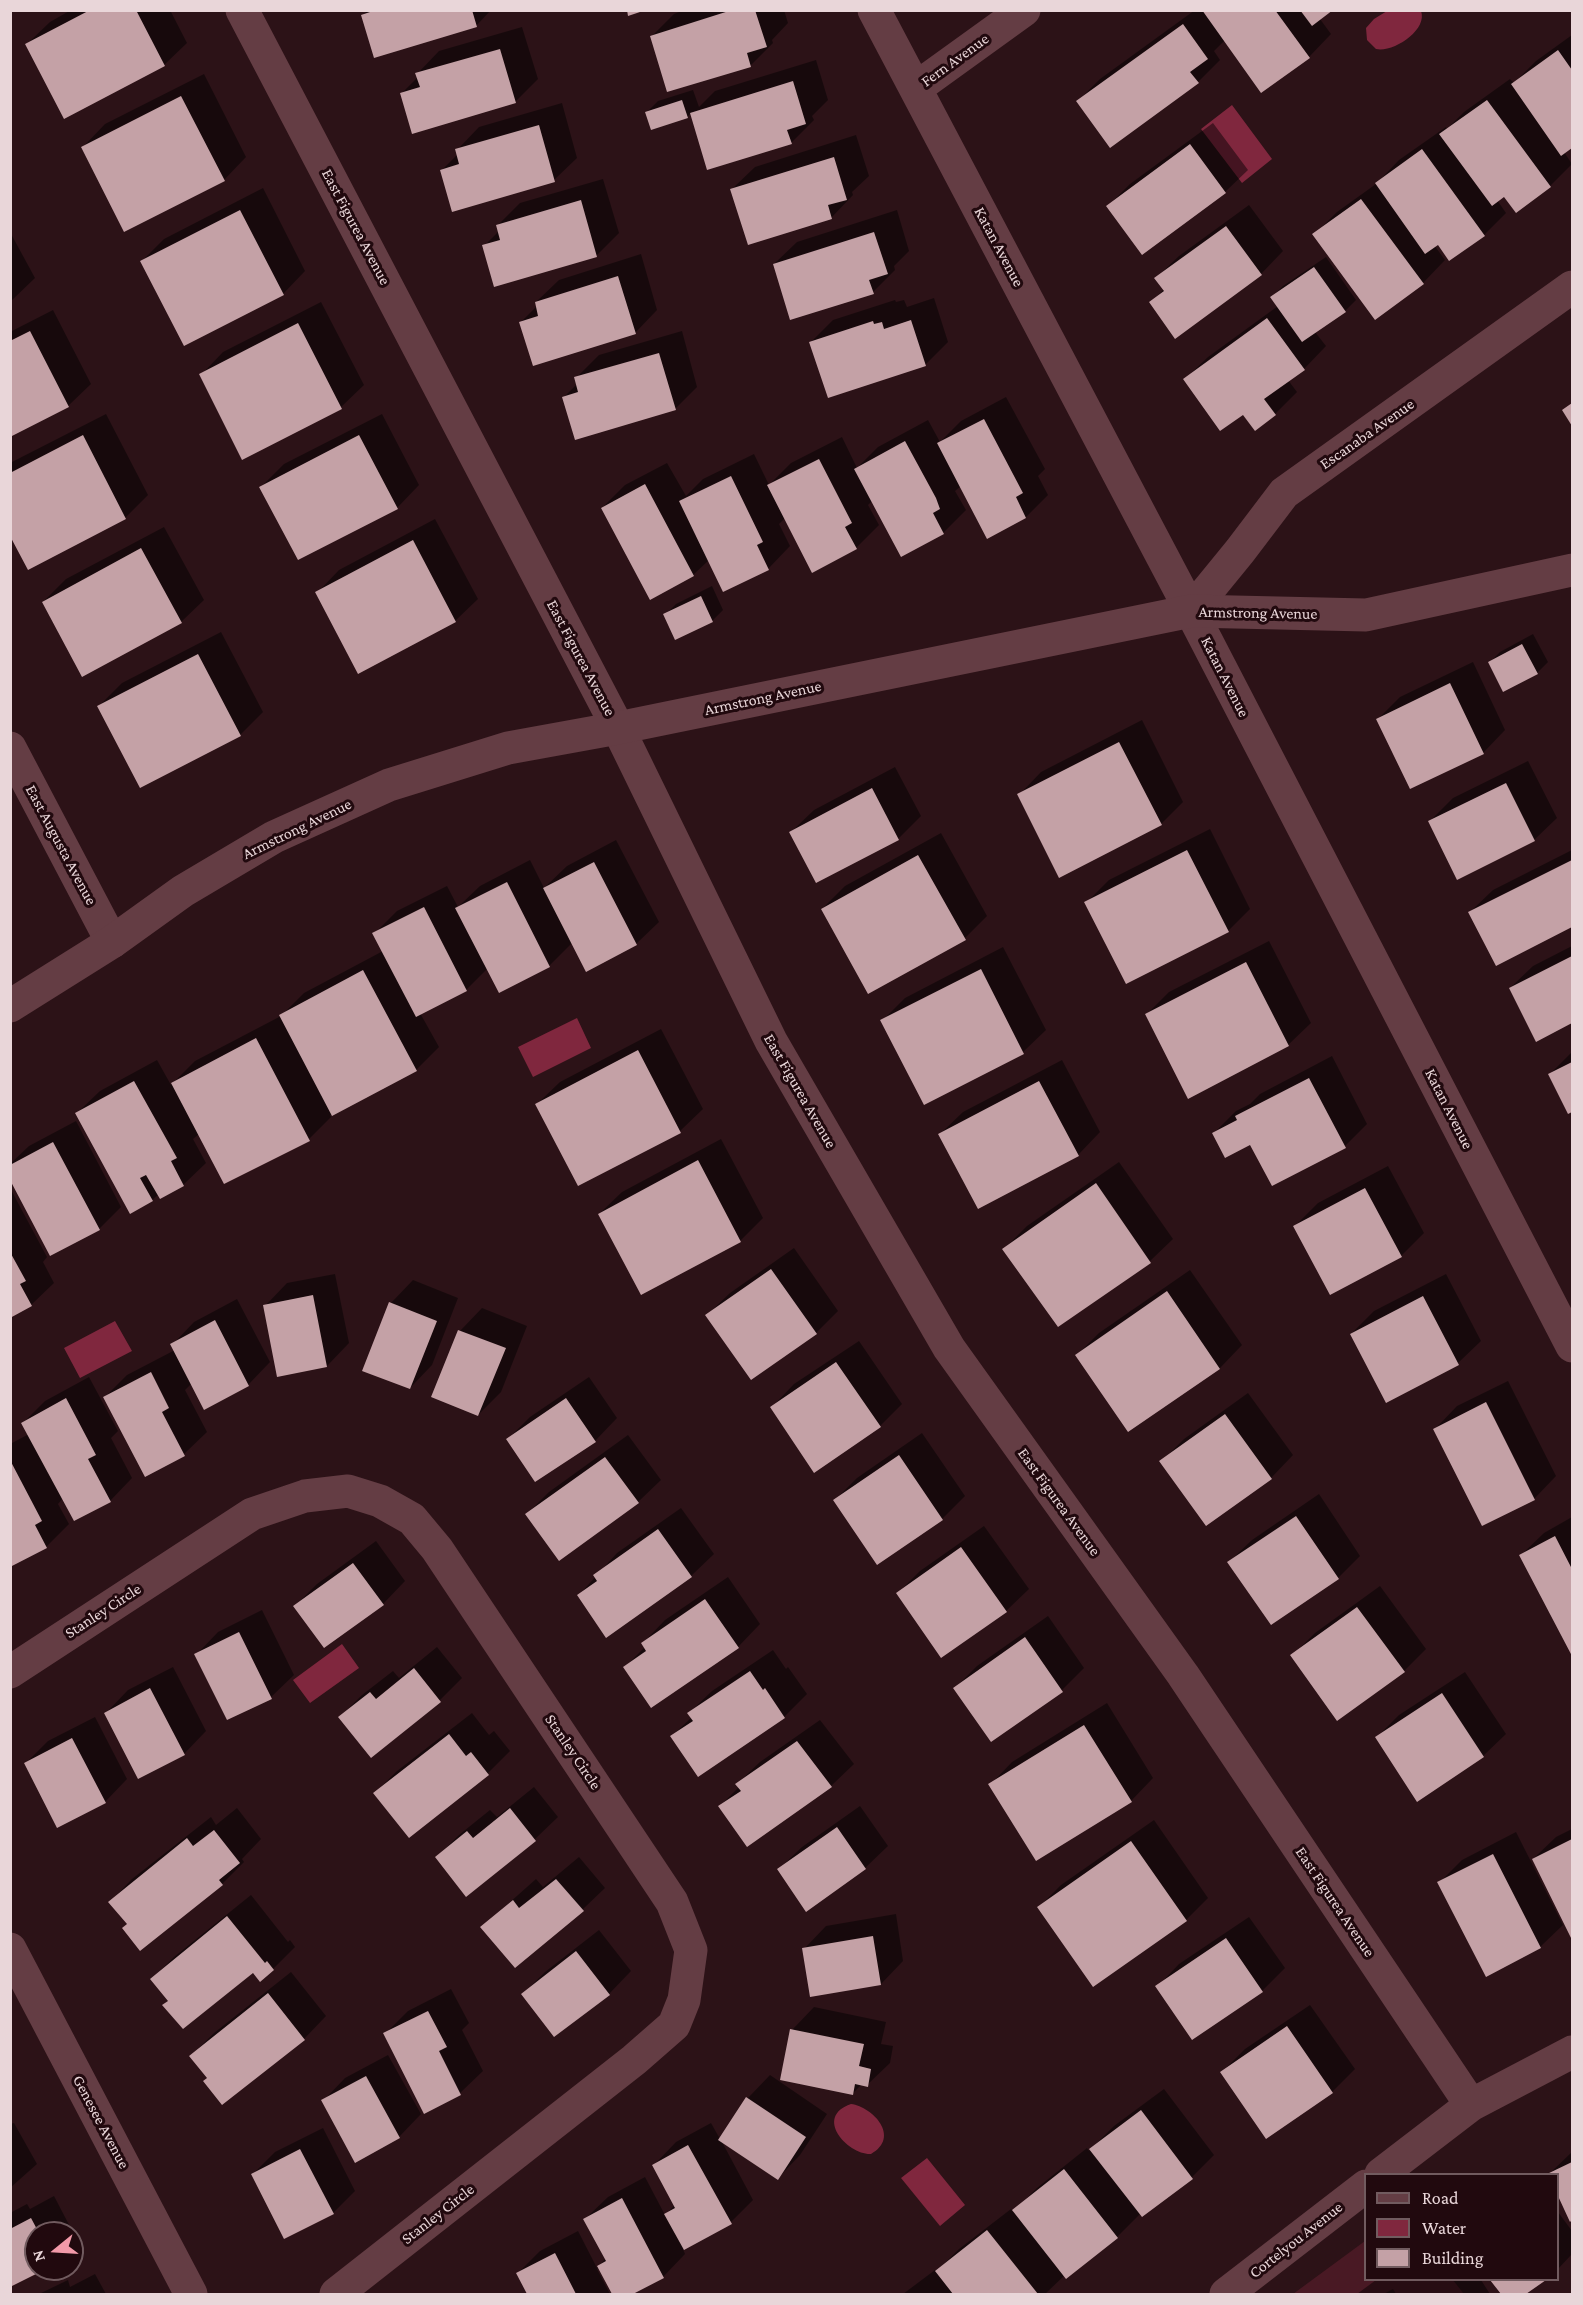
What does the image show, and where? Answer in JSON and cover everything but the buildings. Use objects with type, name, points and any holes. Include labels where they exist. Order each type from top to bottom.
[{"type":"street","name":"East Figurea Avenue","points":[[242,10],[618,728],[771,1041],[949,1348],[1183,1676],[1471,2105]]},
{"type":"street","name":"Katan Avenue","points":[[874,10],[1191,611],[1572,1346]]},
{"type":"street","name":"Fern Avenue","points":[[916,88],[1024,10]]},
{"type":"street","name":"Escanaba Avenue","points":[[1191,611],[1284,493],[1572,287]]},
{"type":"street","name":"Armstrong Avenue","points":[[10,1006],[112,942],[183,891],[274,837],[389,785],[508,748],[618,728],[1191,611],[1366,615],[1572,570]]},
{"type":"street","name":"East Augusta Avenue","points":[[10,748],[112,942]]},
{"type":"street","name":"Stanley Circle","points":[[10,1672],[252,1514],[305,1496],[348,1491],[380,1501],[412,1519],[437,1549],[672,1902],[691,1950],[684,2000],[674,2025],[634,2060],[336,2295]]},
{"type":"street","name":"Genesee Avenue","points":[[10,1949],[191,2295]]},
{"type":"street","points":[[1384,2173],[1471,2105],[1572,2052]]},
{"type":"street","name":"Cortelyou Avenue","points":[[1226,2295],[1364,2187]]},
{"type":"shaded area","points":[[1364,2242],[1364,2281],[1454,2281],[1464,2294],[1396,2294],[1393,2289],[1384,2294],[1293,2294]]},
{"type":"water","points":[[1387,11],[1421,11],[1422,18],[1419,26],[1408,39],[1391,47],[1376,49],[1367,40],[1366,28],[1374,19]]},
{"type":"water","points":[[1232,105],[1272,159],[1242,183],[1201,129]]},
{"type":"water","points":[[577,1018],[591,1048],[533,1077],[518,1047]]},
{"type":"water","points":[[115,1321],[132,1351],[80,1378],[64,1348]]},
{"type":"water","points":[[342,1644],[359,1668],[310,1703],[293,1680]]},
{"type":"water","points":[[851,2104],[868,2111],[881,2124],[884,2139],[880,2147],[871,2154],[862,2153],[853,2148],[838,2134],[835,2117],[840,2110]]},
{"type":"water","points":[[927,2158],[965,2205],[940,2226],[901,2178]]}]
